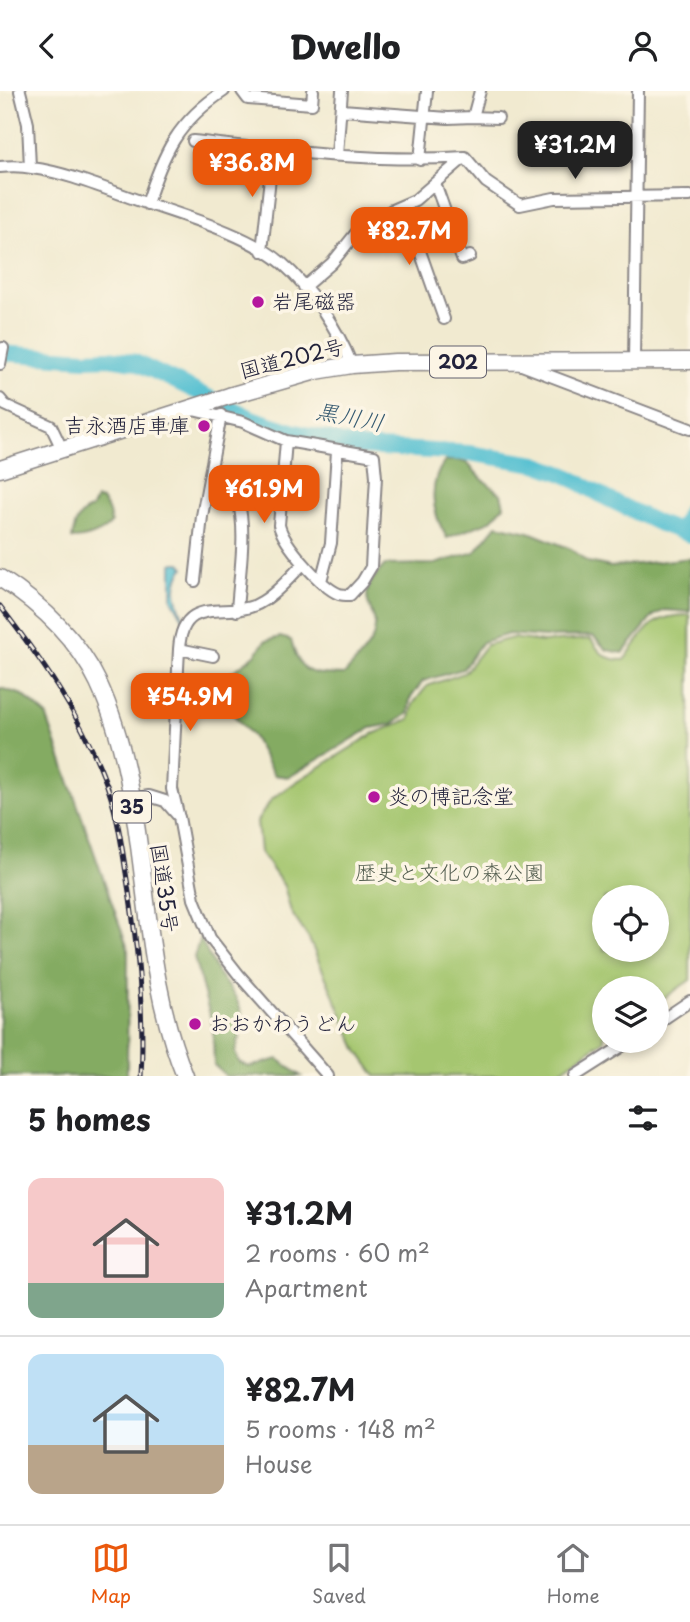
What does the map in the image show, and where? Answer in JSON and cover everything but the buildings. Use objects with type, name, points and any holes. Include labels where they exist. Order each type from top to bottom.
[{"type":"highway","name":"国道202号","points":[[0,469],[229,396],[316,371],[352,365],[395,362],[690,361]]},
{"type":"highway","name":"国道35号","points":[[3,586],[47,613],[71,639],[97,680],[117,730],[131,799],[154,964],[172,1044],[185,1076]]},
{"type":"street","points":[[20,91],[28,124],[30,167]]},
{"type":"street","points":[[147,204],[158,169],[176,135],[206,102],[224,91]]},
{"type":"street","points":[[242,91],[248,99],[312,104],[313,91]]},
{"type":"street","points":[[337,155],[342,91]]},
{"type":"street","points":[[420,160],[427,91]]},
{"type":"street","points":[[473,117],[480,91]]},
{"type":"street","points":[[634,361],[638,91]]},
{"type":"street","points":[[342,110],[498,118]]},
{"type":"street","points":[[193,141],[347,158],[420,160],[465,157]]},
{"type":"street","points":[[262,251],[273,150]]},
{"type":"street","points":[[465,157],[486,182],[520,205],[554,198],[690,196]]},
{"type":"street","points":[[304,287],[332,263],[356,233],[391,210],[415,200],[465,157]]},
{"type":"street","points":[[0,167],[46,170],[201,222],[262,251],[282,263],[304,287],[341,339],[352,365]]},
{"type":"street","points":[[435,183],[462,259],[470,256]]},
{"type":"street","points":[[404,205],[444,319]]},
{"type":"street","points":[[0,364],[3,348]]},
{"type":"street","points":[[511,361],[690,429]]},
{"type":"street","points":[[0,399],[5,405],[51,426],[62,449]]},
{"type":"street","points":[[187,410],[221,415],[286,441],[374,456],[376,477],[370,567],[362,582],[350,595],[338,594],[321,581],[303,564],[281,533],[279,525],[286,441]]},
{"type":"street","points":[[195,581],[202,516],[221,415]]},
{"type":"street","points":[[321,581],[331,543],[337,451]]},
{"type":"street","points":[[208,488],[237,495],[241,509],[243,525],[237,611]]},
{"type":"street","points":[[303,564],[262,602],[237,611],[214,609],[195,615],[186,624],[179,649],[172,789],[194,899],[210,938],[328,1076]]},
{"type":"street","points":[[179,649],[212,656]]},
{"type":"street","points":[[131,799],[149,796],[165,801],[179,817]]},
{"type":"street","points":[[669,1015],[690,1001]]},
{"type":"street","points":[[575,1076],[611,1053]]},
{"type":"green space","points":[[445,461],[467,463],[501,494],[504,506],[490,521],[447,538],[435,509],[434,489],[439,470]]},
{"type":"green space","points":[[96,499],[102,500],[109,512],[111,523],[93,535],[72,539],[78,520],[92,508]]},
{"type":"green space","points":[[497,525],[529,532],[571,549],[588,562],[611,567],[690,558],[690,612],[665,610],[653,616],[623,653],[607,650],[593,636],[544,637],[509,634],[482,642],[463,669],[423,681],[410,699],[408,714],[392,724],[371,728],[289,777],[274,775],[253,737],[218,697],[221,680],[255,655],[265,641],[280,637],[291,640],[298,661],[308,671],[344,675],[372,640],[375,629],[367,598],[368,589],[385,565],[435,564],[475,552]]},
{"type":"green space","name":"歴史と文化の森公園","points":[[690,615],[690,980],[669,995],[669,976],[592,976],[592,1048],[553,1076],[376,1076],[358,1051],[309,939],[291,912],[284,886],[260,852],[257,821],[272,799],[296,782],[373,734],[410,719],[413,704],[427,686],[464,673],[486,645],[512,638],[543,642],[591,639],[604,655],[624,660],[650,626],[666,618]]},
{"type":"green space","points":[[0,688],[23,695],[46,715],[128,949],[127,1076],[0,1076]]},
{"type":"green space","points":[[200,938],[217,972],[236,998],[244,1019],[235,1053],[239,1062],[249,1067],[278,1059],[301,1076],[226,1076],[214,1065],[213,1027],[194,957]]},
{"type":"water","points":[[181,563],[184,568],[179,575],[176,595],[186,624],[172,599],[172,564]]},
{"type":"waterway","name":"黒川川","points":[[0,353],[109,358],[135,362],[254,419],[361,447],[469,453],[536,464],[566,475],[608,499],[690,535]]},
{"type":"waterway","points":[[680,531],[690,510]]},
{"type":"railway","points":[[0,606],[44,666],[70,708],[93,752],[111,799],[118,823],[137,949],[142,1025],[141,1076]]},
{"type":"place","name":"岩尾磁器","points":[[258,302]]},
{"type":"place","name":"吉永酒店車庫","points":[[204,426]]},
{"type":"place","name":"炎の博記念堂","points":[[374,797]]},
{"type":"place","name":"おおかわうどん","points":[[195,1024]]}]
